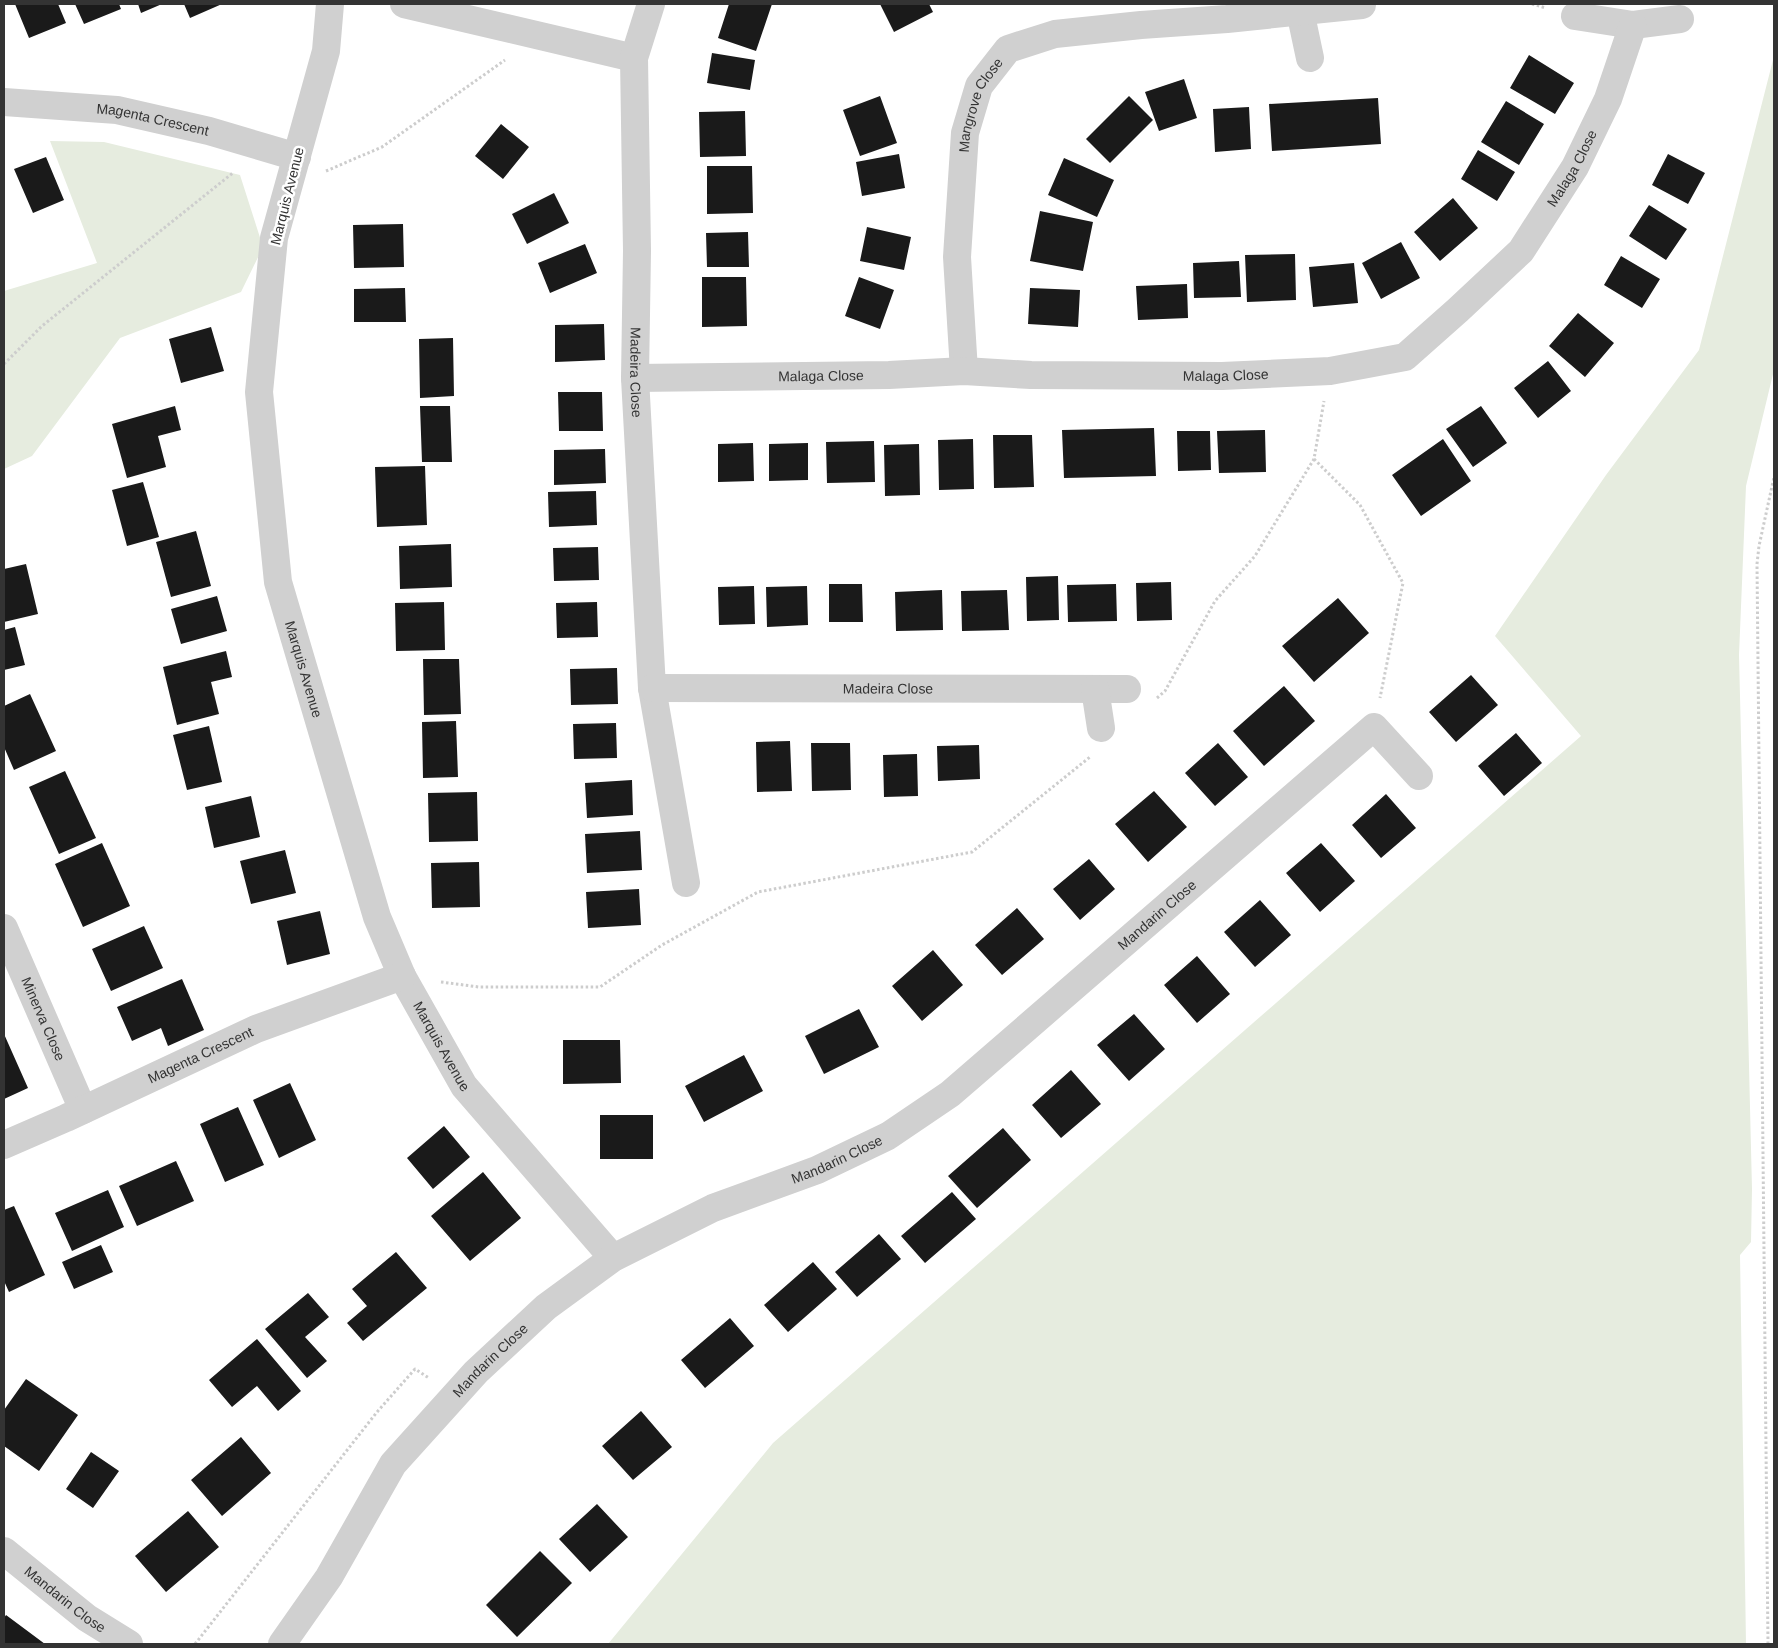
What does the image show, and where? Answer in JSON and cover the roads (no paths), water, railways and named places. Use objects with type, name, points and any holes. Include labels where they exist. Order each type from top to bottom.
[{"type":"street","name":"Marquis Avenue","points":[[330,4],[326,51],[274,238],[259,392],[278,582],[377,917],[402,976],[464,1086],[613,1258]]},
{"type":"street","points":[[404,4],[634,58]]},
{"type":"street","name":"Madeira Close","points":[[651,4],[634,58],[637,251],[634,378],[652,688],[686,883]]},
{"type":"street","name":"Mangrove Close","points":[[964,371],[957,257],[965,133],[979,86],[1008,50],[1055,34],[1141,24],[1227,19],[1362,5]]},
{"type":"street","points":[[1300,11],[1310,58]]},
{"type":"street","points":[[1575,16],[1633,25],[1680,19]]},
{"type":"street","name":"Malaga Close","points":[[634,378],[890,375],[964,371],[1031,375],[1222,376],[1330,371],[1405,357],[1521,251],[1579,159],[1608,100],[1633,25]]},
{"type":"street","name":"Magenta Crescent","points":[[4,102],[117,110],[209,131],[297,157]]},
{"type":"street","name":"Madeira Close","points":[[652,688],[1127,689]]},
{"type":"street","points":[[1095,689],[1099,740]]},
{"type":"street","name":"Mandarin Close","points":[[282,1644],[329,1577],[394,1464],[476,1372],[546,1307],[613,1258],[713,1208],[817,1170],[888,1136],[950,1094],[1374,727],[1419,776]]},
{"type":"street","name":"Minerva Close","points":[[4,928],[83,1110]]},
{"type":"street","name":"Magenta Crescent","points":[[4,1144],[83,1110],[256,1030],[402,976]]},
{"type":"street","name":"Mandarin Close","points":[[4,1551],[87,1618],[129,1644]]}]
